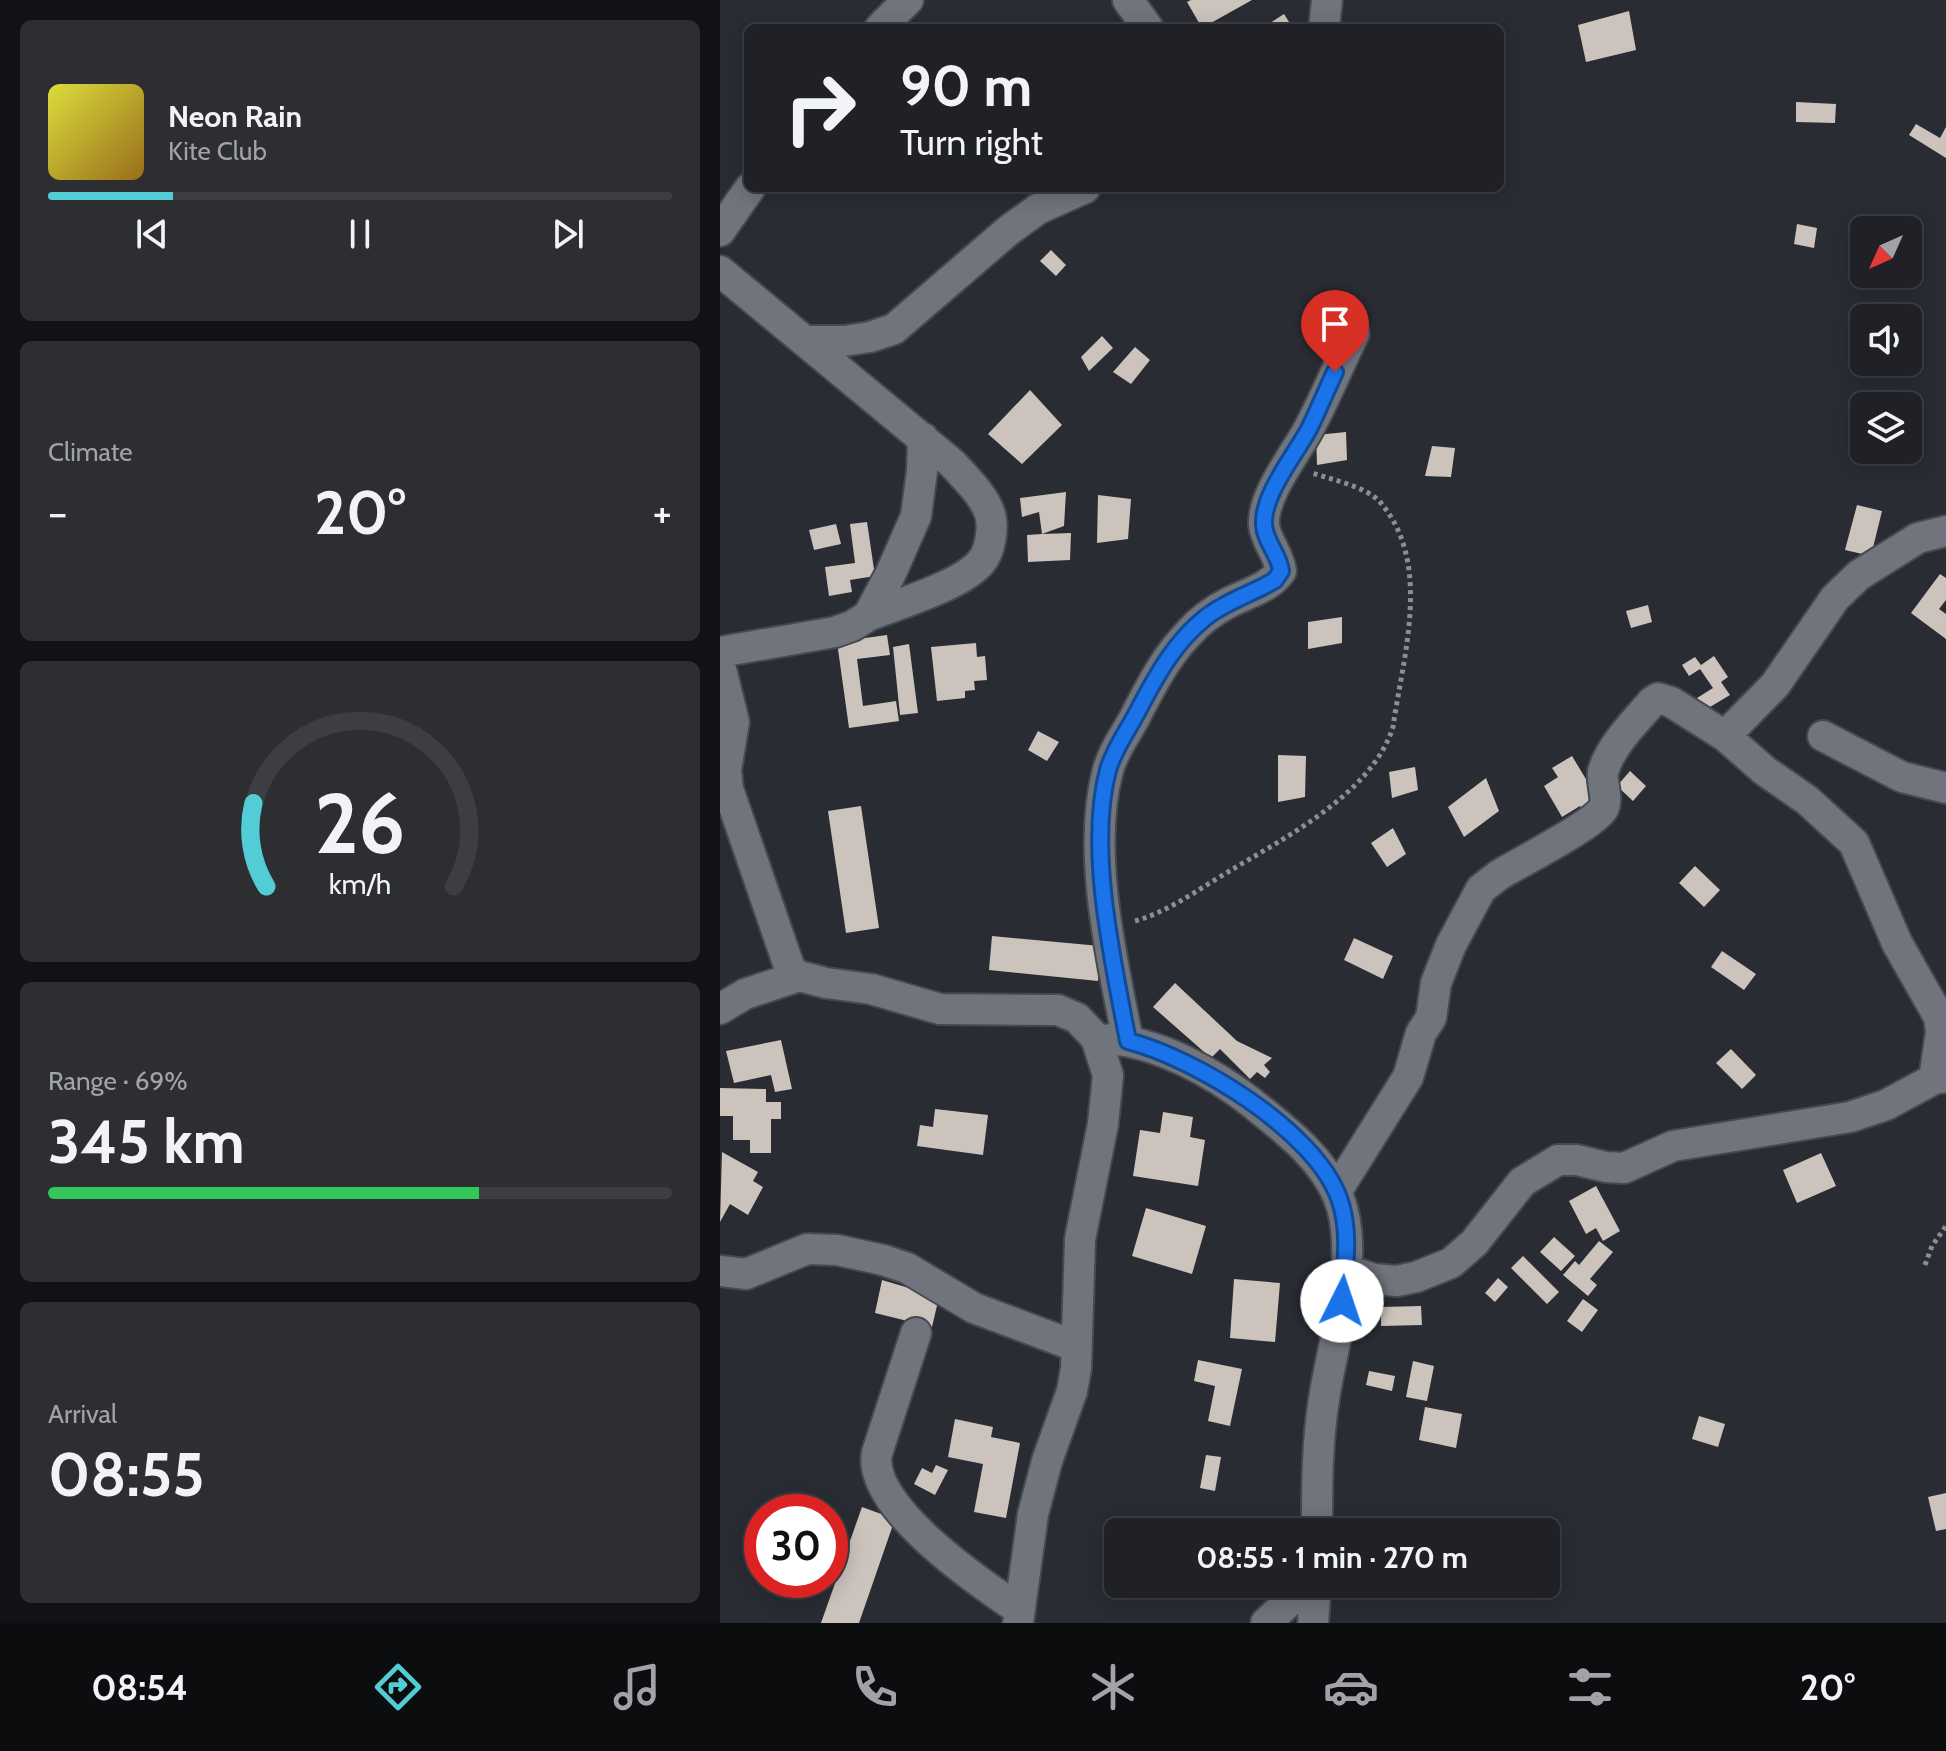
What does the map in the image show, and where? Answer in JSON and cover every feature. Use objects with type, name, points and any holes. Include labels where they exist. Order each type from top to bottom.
[{"type":"street","points":[[884,24],[908,0]]},
{"type":"street","points":[[1128,0],[1145,24]]},
{"type":"street","points":[[1324,24],[1327,0]]},
{"type":"street","points":[[720,231],[747,192]]},
{"type":"street","points":[[806,341],[844,341],[894,329],[1009,230],[1038,209],[1076,192]]},
{"type":"street","points":[[720,271],[953,464],[977,491],[989,514],[991,535],[983,561],[962,577],[868,616],[852,626],[835,632],[720,652]]},
{"type":"street","points":[[1128,1041],[1107,928],[1101,853],[1102,800],[1109,768],[1118,743],[1133,723],[1169,656],[1188,633],[1227,604],[1275,580],[1281,571],[1280,559],[1270,545],[1264,528],[1265,513],[1354,334]]},
{"type":"street","points":[[868,616],[916,516],[923,438]]},
{"type":"street","points":[[1725,736],[1775,685],[1835,598],[1859,575],[1918,538],[1946,531]]},
{"type":"street","points":[[720,665],[734,722],[726,770],[728,789],[790,969],[799,976],[871,989],[940,1009],[1058,1010],[1077,1018],[1096,1038],[1108,1075],[1103,1124],[1080,1239],[1076,1369],[1072,1391],[1047,1461],[1033,1514],[1019,1620]]},
{"type":"street","points":[[1336,1192],[1408,1077],[1421,1033],[1431,1018],[1436,983],[1451,945],[1481,889],[1584,825],[1602,809],[1605,802],[1602,776],[1608,760],[1655,699],[1671,702],[1725,736],[1765,771],[1807,800],[1854,843],[1897,943],[1939,1017],[1940,1078],[1886,1105],[1850,1117],[1673,1146],[1624,1168],[1558,1160],[1522,1182],[1474,1243],[1451,1263],[1397,1281],[1373,1279],[1345,1269]]},
{"type":"street","points":[[1823,736],[1902,777],[1946,788]]},
{"type":"street","points":[[720,1009],[745,994],[799,976]]},
{"type":"street","points":[[1096,1038],[1128,1041],[1161,1050],[1235,1090],[1294,1137],[1326,1174],[1336,1192],[1347,1230],[1345,1269],[1324,1399],[1318,1518]]},
{"type":"street","points":[[720,1271],[746,1274],[798,1252],[816,1248],[883,1260],[907,1268],[974,1308],[1075,1346]]},
{"type":"street","points":[[916,1333],[877,1453],[875,1462],[880,1481],[884,1491],[934,1545],[1019,1620]]},
{"type":"street","points":[[1266,1623],[1293,1598]]},
{"type":"street","points":[[1313,1623],[1315,1598]]},
{"type":"path","points":[[1107,928],[1175,906],[1292,833],[1353,786],[1386,748],[1393,727],[1412,591],[1404,542],[1379,500],[1347,484],[1287,466]]},
{"type":"path","points":[[1925,1265],[1932,1246],[1946,1226]]},
{"type":"building","points":[[1252,0],[1209,24],[1200,24],[1187,2]]},
{"type":"building","points":[[1629,11],[1636,50],[1586,62],[1578,25]]},
{"type":"building","points":[[1284,14],[1290,24],[1268,24]]},
{"type":"building","points":[[1796,102],[1836,104],[1835,123],[1796,122]]},
{"type":"building","points":[[1916,124],[1940,138],[1946,127],[1946,158],[1909,135]]},
{"type":"building","points":[[1797,224],[1817,228],[1814,248],[1794,244]]},
{"type":"building","points":[[1051,250],[1066,265],[1056,276],[1040,261]]},
{"type":"building","points":[[1102,336],[1113,348],[1089,371],[1081,357]]},
{"type":"building","points":[[1135,347],[1150,360],[1131,384],[1113,372]]},
{"type":"building","points":[[1030,390],[1062,425],[1022,464],[988,434]]},
{"type":"building","points":[[1346,432],[1347,460],[1317,465],[1316,435]]},
{"type":"building","points":[[1432,446],[1455,448],[1451,477],[1425,476]]},
{"type":"building","points":[[1066,492],[1064,526],[1042,534],[1039,512],[1022,517],[1020,498]]},
{"type":"building","points":[[1098,495],[1131,499],[1128,539],[1097,543]]},
{"type":"building","points":[[1857,505],[1882,511],[1871,556],[1845,550]]},
{"type":"building","points":[[867,522],[875,576],[850,580],[852,592],[829,596],[825,567],[855,563],[850,524]]},
{"type":"building","points":[[836,524],[841,544],[814,550],[809,530]]},
{"type":"building","points":[[1071,533],[1070,560],[1028,562],[1027,535]]},
{"type":"building","points":[[1940,574],[1946,578],[1946,600],[1939,609],[1946,614],[1946,639],[1911,613]]},
{"type":"building","points":[[1648,605],[1652,622],[1631,628],[1626,611]]},
{"type":"building","points":[[1342,617],[1342,643],[1308,649],[1308,622]]},
{"type":"building","points":[[887,635],[890,655],[857,659],[863,706],[896,701],[899,721],[849,728],[837,642]]},
{"type":"building","points":[[976,643],[977,657],[985,656],[987,680],[974,681],[975,690],[965,691],[965,698],[937,701],[931,647]]},
{"type":"building","points":[[909,644],[918,713],[900,715],[893,647]]},
{"type":"building","points":[[1714,656],[1728,677],[1721,682],[1730,695],[1705,710],[1697,698],[1713,688],[1700,669],[1689,676],[1682,665],[1695,657],[1701,665]]},
{"type":"building","points":[[1038,731],[1059,742],[1047,761],[1028,750]]},
{"type":"building","points":[[1278,755],[1306,756],[1305,797],[1278,802]]},
{"type":"building","points":[[1572,756],[1601,804],[1585,814],[1580,806],[1562,817],[1544,786],[1558,777],[1552,768]]},
{"type":"building","points":[[1415,767],[1418,790],[1392,798],[1389,772]]},
{"type":"building","points":[[1630,771],[1646,786],[1633,801],[1617,786]]},
{"type":"building","points":[[1486,778],[1499,811],[1464,837],[1448,807]]},
{"type":"building","points":[[861,806],[879,928],[846,933],[828,811]]},
{"type":"building","points":[[1393,828],[1406,854],[1387,867],[1371,843]]},
{"type":"building","points":[[1695,866],[1720,890],[1704,907],[1679,883]]},
{"type":"building","points":[[992,936],[1100,946],[1098,981],[989,970]]},
{"type":"building","points":[[1354,938],[1393,956],[1383,979],[1344,960]]},
{"type":"building","points":[[1722,951],[1756,974],[1744,990],[1711,967]]},
{"type":"building","points":[[1175,983],[1237,1041],[1272,1058],[1264,1065],[1270,1072],[1265,1078],[1257,1072],[1250,1079],[1220,1049],[1211,1058],[1153,1007]]},
{"type":"building","points":[[781,1040],[792,1089],[775,1092],[771,1075],[734,1083],[726,1051]]},
{"type":"building","points":[[1731,1049],[1756,1075],[1742,1089],[1716,1063]]},
{"type":"building","points":[[720,1088],[766,1089],[766,1102],[781,1102],[781,1119],[771,1119],[771,1153],[750,1153],[750,1140],[733,1140],[733,1116],[720,1116]]},
{"type":"building","points":[[935,1109],[988,1115],[983,1155],[917,1146],[920,1125],[933,1127]]},
{"type":"building","points":[[1163,1112],[1193,1117],[1190,1137],[1205,1140],[1198,1186],[1133,1176],[1140,1130],[1160,1133]]},
{"type":"building","points":[[722,1152],[758,1172],[753,1181],[763,1187],[748,1215],[730,1204],[720,1222]]},
{"type":"building","points":[[1821,1153],[1836,1186],[1797,1203],[1783,1170]]},
{"type":"building","points":[[1596,1186],[1620,1231],[1603,1241],[1596,1228],[1586,1234],[1569,1201]]},
{"type":"building","points":[[1146,1208],[1206,1226],[1192,1274],[1132,1256]]},
{"type":"building","points":[[1554,1237],[1575,1256],[1561,1271],[1540,1252]]},
{"type":"building","points":[[1599,1241],[1613,1252],[1590,1279],[1597,1285],[1588,1296],[1563,1275],[1575,1261],[1579,1265]]},
{"type":"building","points":[[1523,1256],[1559,1292],[1547,1304],[1511,1268]]},
{"type":"building","points":[[1498,1278],[1508,1287],[1495,1302],[1485,1293]]},
{"type":"building","points":[[1234,1279],[1280,1283],[1275,1342],[1230,1338]]},
{"type":"building","points":[[882,1280],[939,1297],[932,1327],[875,1313]]},
{"type":"building","points":[[1583,1299],[1598,1310],[1582,1332],[1567,1321]]},
{"type":"building","points":[[1421,1306],[1422,1325],[1381,1326],[1381,1307]]},
{"type":"building","points":[[1198,1360],[1242,1369],[1230,1426],[1208,1421],[1215,1386],[1194,1381]]},
{"type":"building","points":[[1413,1361],[1434,1366],[1427,1401],[1406,1397]]},
{"type":"building","points":[[1369,1371],[1395,1376],[1392,1391],[1366,1385]]},
{"type":"building","points":[[1425,1407],[1462,1414],[1456,1448],[1419,1440]]},
{"type":"building","points":[[1699,1416],[1725,1424],[1718,1447],[1692,1439]]},
{"type":"building","points":[[955,1419],[993,1427],[991,1437],[1020,1443],[1006,1518],[974,1512],[983,1464],[948,1457]]},
{"type":"building","points":[[1206,1455],[1221,1457],[1215,1491],[1200,1488]]},
{"type":"building","points":[[936,1465],[948,1470],[935,1495],[914,1484],[922,1468],[932,1473]]},
{"type":"building","points":[[1946,1493],[1946,1529],[1936,1531],[1928,1497]]},
{"type":"building","points":[[862,1507],[895,1519],[859,1623],[821,1623],[830,1598],[848,1598],[848,1547]]},
{"type":"route","points":[[1335,372],[1265,513],[1264,528],[1270,545],[1280,559],[1281,571],[1275,580],[1206,617],[1169,656],[1133,723],[1118,743],[1109,768],[1102,800],[1101,853],[1107,928],[1128,1041],[1161,1050],[1235,1090],[1294,1137],[1326,1174],[1339,1197],[1347,1230],[1342,1301]]}]
